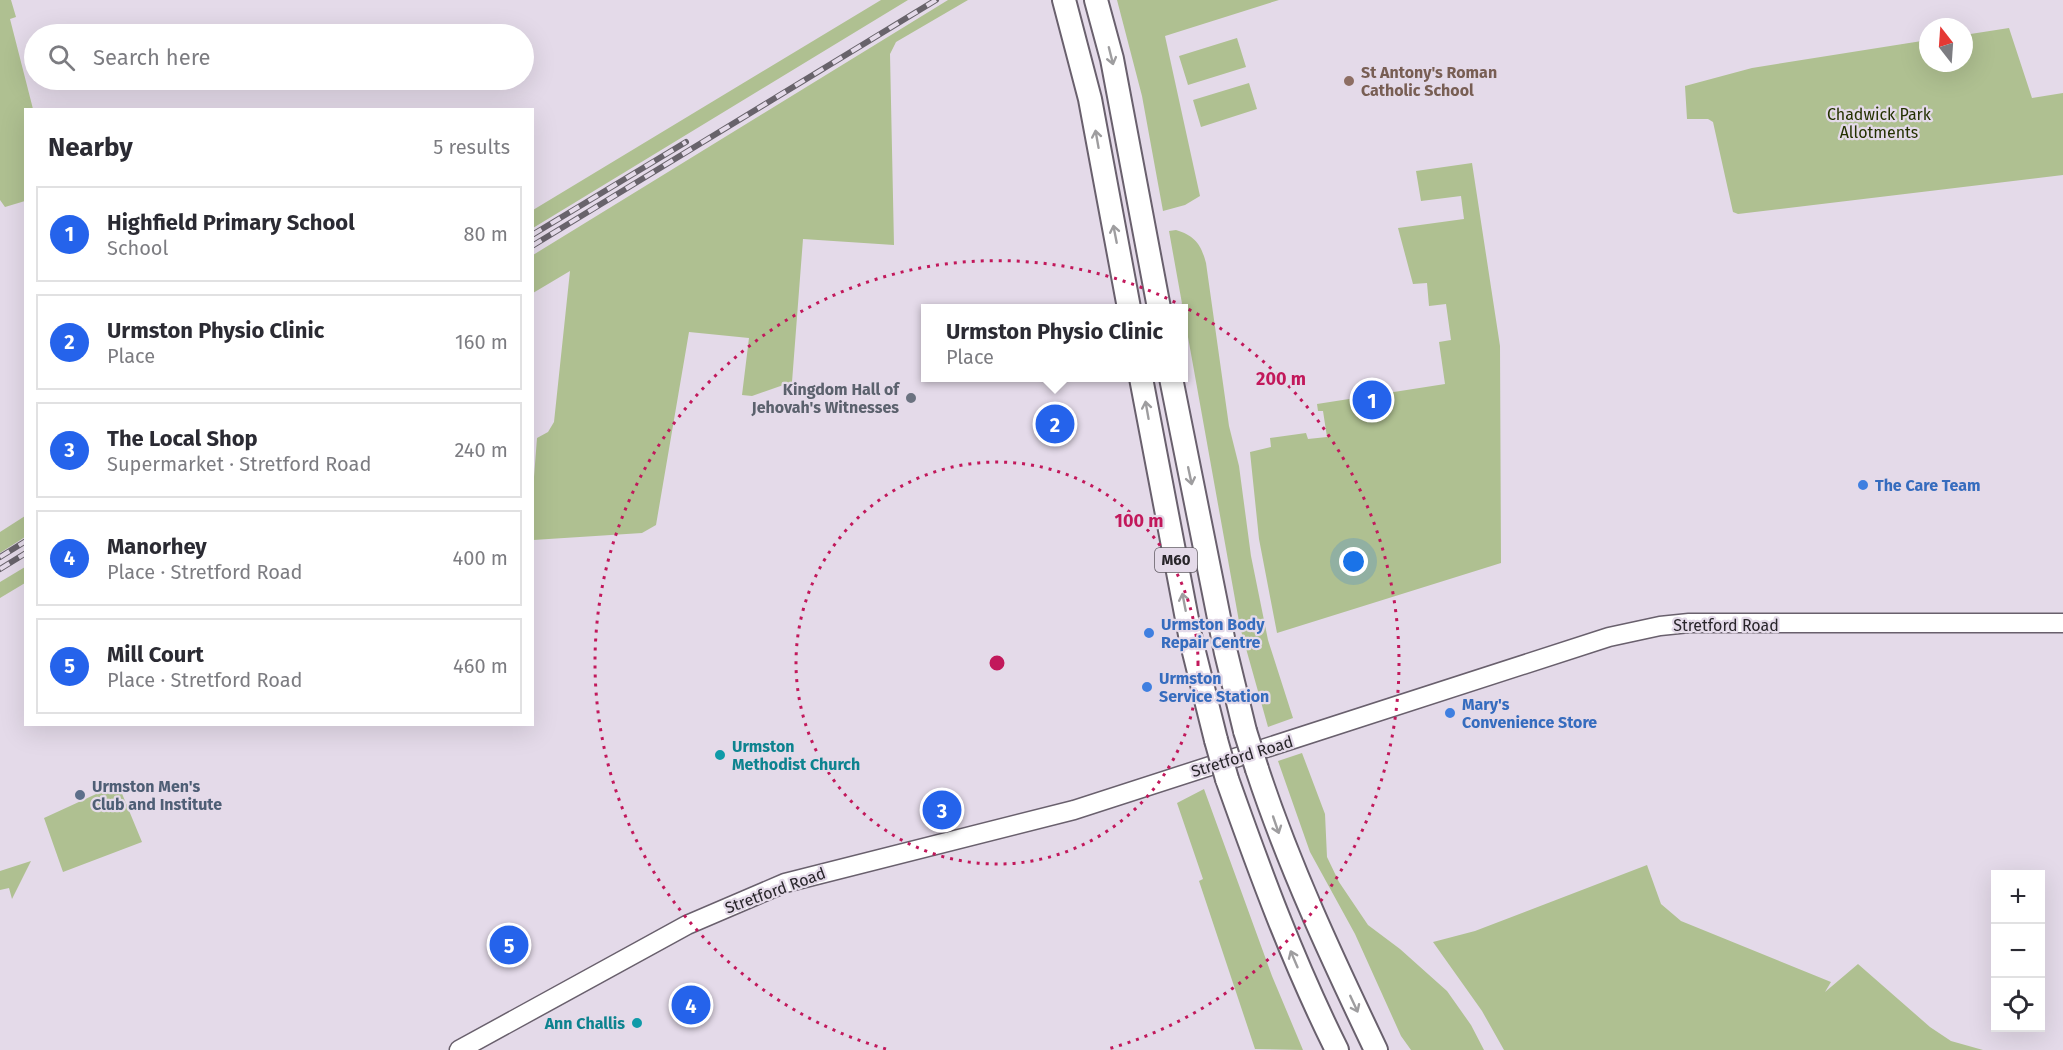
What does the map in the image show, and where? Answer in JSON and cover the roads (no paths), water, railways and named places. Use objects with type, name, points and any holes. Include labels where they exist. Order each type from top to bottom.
[{"type":"highway","points":[[1064,0],[1090,99],[1128,304]]},
{"type":"highway","points":[[1096,0],[1112,59],[1139,190],[1158,304]]},
{"type":"highway","name":"M60","points":[[1142,382],[1191,640],[1227,779],[1272,908],[1337,1050]]},
{"type":"highway","name":"M60","points":[[1172,382],[1224,641],[1245,731],[1283,843],[1376,1050]]},
{"type":"main road","name":"Stretford Road","points":[[459,1050],[678,930],[746,897],[785,883],[1074,810],[1609,638],[1660,626],[1689,623],[2063,623]]},
{"type":"railway","points":[[534,245],[936,0]]},
{"type":"railway","points":[[534,234],[686,142]]},
{"type":"railway","points":[[0,557],[24,542]]},
{"type":"railway","points":[[0,569],[24,554]]},
{"type":"place","name":"St Antony's Roman Catholic School","points":[[1349,81]]},
{"type":"place","name":"Kingdom Hall of Jehovah's Witnesses","points":[[911,398]]},
{"type":"place","name":"Highfield Primary School","points":[[1372,400]]},
{"type":"place","name":"Urmston Physio Clinic","points":[[1055,424]]},
{"type":"place","name":"The Care Team","points":[[1863,485]]},
{"type":"place","name":"Urmston Body Repair Centre","points":[[1149,633]]},
{"type":"place","name":"Urmston Service Station","points":[[1147,687]]},
{"type":"place","name":"Mary's Convenience Store","points":[[1450,713]]},
{"type":"place","name":"Urmston Methodist Church","points":[[720,755]]},
{"type":"place","name":"Urmston Men's Club and Institute","points":[[80,795]]},
{"type":"place","name":"The Local Shop","points":[[942,810]]},
{"type":"place","name":"Mill Court","points":[[509,945]]},
{"type":"place","name":"Manorhey","points":[[691,1005]]},
{"type":"place","name":"Ann Challis","points":[[637,1023]]},
{"type":"park label","name":"Chadwick Park Allotments","points":[[1879,123]]}]
